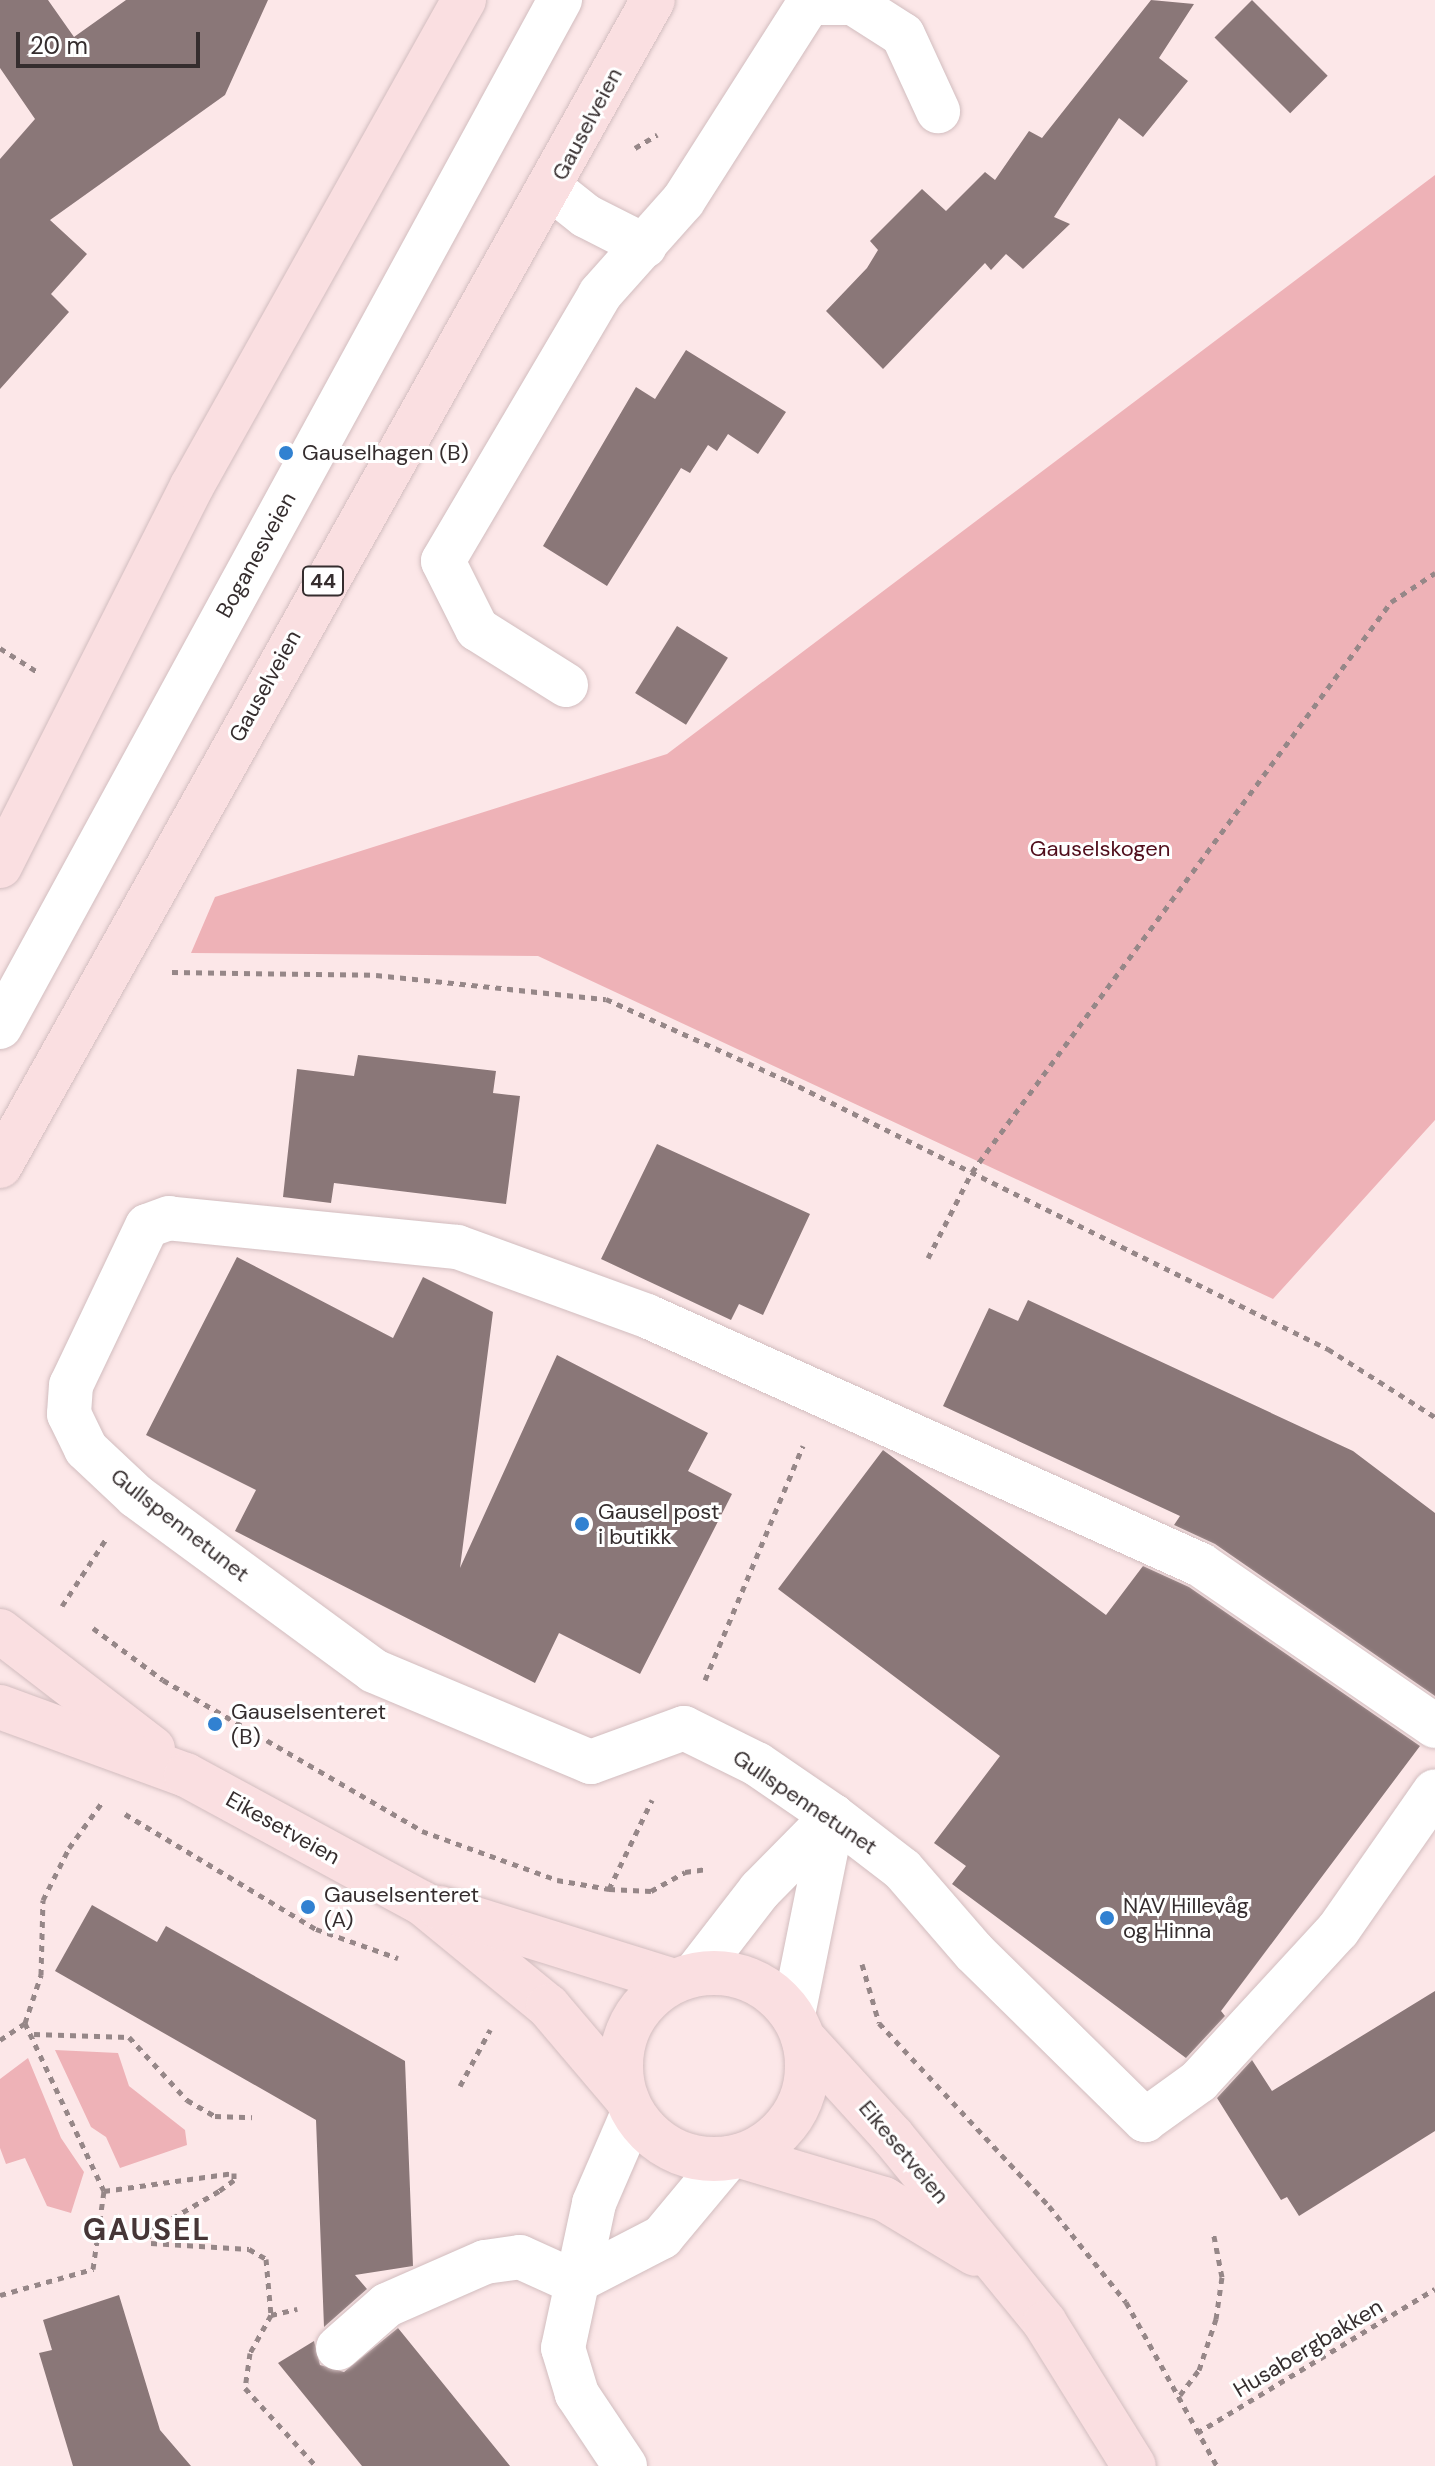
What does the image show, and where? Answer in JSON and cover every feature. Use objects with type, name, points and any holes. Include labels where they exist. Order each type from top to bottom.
[{"type":"main road","points":[[0,866],[192,486],[464,0]]},
{"type":"main road","name":"Gauselveien","points":[[0,1166],[331,568],[552,189],[653,0]]},
{"type":"main road","name":"Eikesetveien","points":[[0,1631],[186,1775]]},
{"type":"main road","name":"Eikesetveien","points":[[0,1707],[186,1775],[422,1903],[548,2006],[630,2106]]},
{"type":"main road","name":"Eikesetveien","points":[[422,1903],[685,1977]]},
{"type":"main road","points":[[733,1974],[767,1988],[798,2027],[807,2075],[797,2110],[773,2139],[734,2157],[690,2157],[657,2141],[630,2106],[621,2065],[627,2031],[645,2002],[685,1977],[733,1974]]},
{"type":"main road","name":"Eikesetveien","points":[[798,2027],[893,2137],[1077,2369],[1134,2466]]},
{"type":"main road","name":"Eikesetveien","points":[[734,2157],[884,2199],[1000,2270]]},
{"type":"street","name":"Boganesveien","points":[[0,1027],[560,0]]},
{"type":"street","points":[[566,685],[477,629],[443,561],[600,294],[683,201],[809,3],[853,3],[903,35],[938,111]]},
{"type":"street","points":[[552,189],[586,216],[645,246]]},
{"type":"street","name":"Gullspennetunet","points":[[1435,1726],[1201,1565],[647,1316],[457,1247],[169,1218],[147,1226],[71,1385],[69,1414],[86,1449],[136,1496],[374,1671],[591,1762],[684,1728],[757,1764],[833,1816],[903,1870],[974,1952],[1145,2120],[1199,2081],[1338,1930],[1435,1791]]},
{"type":"street","points":[[685,1977],[760,1890],[833,1816]]},
{"type":"street","points":[[798,2027],[833,1816]]},
{"type":"street","points":[[625,2466],[577,2394],[563,2348],[594,2203],[630,2106]]},
{"type":"street","points":[[575,2282],[662,2237],[734,2157]]},
{"type":"street","points":[[338,2348],[387,2305],[485,2262],[520,2257],[575,2282]]},
{"type":"path","points":[[928,1258],[972,1172],[1391,602],[1435,573]]},
{"type":"path","points":[[0,648],[37,671],[29,684]]},
{"type":"path","points":[[155,973],[376,975],[606,999],[972,1172],[1328,1349],[1435,1417]]},
{"type":"path","points":[[609,1889],[684,1728],[807,1438],[835,1398]]},
{"type":"path","points":[[73,1614],[60,1605],[136,1496]]},
{"type":"path","points":[[86,1623],[163,1680],[422,1831],[557,1880],[609,1889],[651,1891],[685,1872],[718,1872]]},
{"type":"path","points":[[92,1794],[316,1929],[405,1961]]},
{"type":"path","points":[[0,2040],[25,2023],[41,1975],[43,1900],[69,1848],[103,1800]]},
{"type":"path","points":[[861,1952],[868,1998],[879,2023],[1088,2252],[1126,2302],[1217,2466]]},
{"type":"path","points":[[460,2086],[498,2016]]},
{"type":"path","points":[[0,2295],[93,2269],[104,2191],[34,2034],[25,2023]]},
{"type":"path","points":[[34,2034],[129,2037],[187,2100],[215,2116],[252,2117]]},
{"type":"path","points":[[104,2191],[234,2173],[219,2191],[147,2233],[151,2243],[249,2249],[266,2259],[271,2315],[250,2353],[245,2388],[316,2466]]},
{"type":"path","points":[[1180,2395],[1199,2370],[1216,2319],[1222,2277],[1213,2231]]},
{"type":"path","name":"Husabergbakken","points":[[1197,2433],[1435,2289]]},
{"type":"green space","name":"Gauselskogen","points":[[1435,175],[1435,1120],[1273,1299],[538,956],[191,953],[215,897],[667,754]]},
{"type":"green space","points":[[55,2050],[118,2053],[129,2086],[185,2130],[187,2145],[120,2168],[106,2137],[91,2127]]},
{"type":"green space","points":[[28,2058],[61,2138],[84,2172],[71,2213],[47,2206],[25,2158],[6,2164],[0,2148],[0,2079]]},
{"type":"building","points":[[0,0],[48,0],[74,37],[126,0],[268,0],[225,95],[50,220],[87,254],[51,294],[69,312],[0,389],[0,159],[35,119],[0,68]]},
{"type":"building","points":[[1151,0],[1194,4],[1159,58],[1188,81],[1143,137],[1119,118],[1054,217],[1070,224],[1023,269],[1006,254],[991,270],[985,263],[883,369],[826,311],[867,268],[878,250],[870,241],[922,189],[946,211],[985,172],[995,180],[1029,131],[1042,138]]},
{"type":"building","points":[[1252,0],[1328,76],[1290,113],[1215,37]]},
{"type":"building","points":[[686,350],[786,412],[758,454],[728,434],[717,451],[708,445],[690,473],[681,468],[607,586],[543,546],[636,387],[655,399]]},
{"type":"building","points":[[677,626],[728,658],[686,725],[635,693]]},
{"type":"building","points":[[358,1055],[496,1071],[493,1093],[520,1096],[506,1204],[334,1183],[331,1203],[283,1197],[297,1069],[354,1076]]},
{"type":"building","points":[[657,1144],[810,1214],[763,1315],[739,1304],[731,1320],[601,1259]]},
{"type":"building","points":[[237,1257],[393,1338],[423,1277],[493,1312],[460,1568],[557,1355],[708,1433],[688,1471],[732,1494],[640,1674],[559,1633],[535,1683],[235,1531],[256,1490],[146,1435]]},
{"type":"building","points":[[1028,1300],[1353,1451],[1435,1513],[1435,1696],[1215,1544],[1174,1525],[1180,1516],[943,1406],[989,1308],[1018,1321]]},
{"type":"building","points":[[883,1450],[1106,1615],[1143,1566],[1189,1587],[1420,1746],[1221,2011],[1225,2016],[1186,2058],[952,1884],[966,1866],[934,1843],[1000,1756],[778,1589]]},
{"type":"building","points":[[92,1905],[157,1942],[166,1926],[405,2061],[413,2266],[355,2275],[367,2289],[324,2327],[316,2120],[55,1971]]},
{"type":"building","points":[[1435,1991],[1435,2131],[1299,2216],[1287,2197],[1281,2200],[1217,2098],[1252,2060],[1272,2091]]},
{"type":"building","points":[[119,2295],[160,2430],[191,2466],[73,2466],[39,2353],[52,2350],[43,2320]]},
{"type":"building","points":[[398,2328],[510,2466],[362,2466],[278,2363],[314,2341],[320,2365],[344,2372]]},
{"type":"place","name":"Gauselhagen (B)","points":[[286,453]]},
{"type":"place","name":"Gausel post i butikk","points":[[582,1524]]},
{"type":"place","name":"Gauselsenteret (B)","points":[[215,1724]]},
{"type":"place","name":"Gauselsenteret (A)","points":[[308,1907]]},
{"type":"place","name":"NAV Hillevåg og Hinna","points":[[1107,1918]]},
{"type":"district","name":"GAUSEL","points":[[147,2230]]}]
